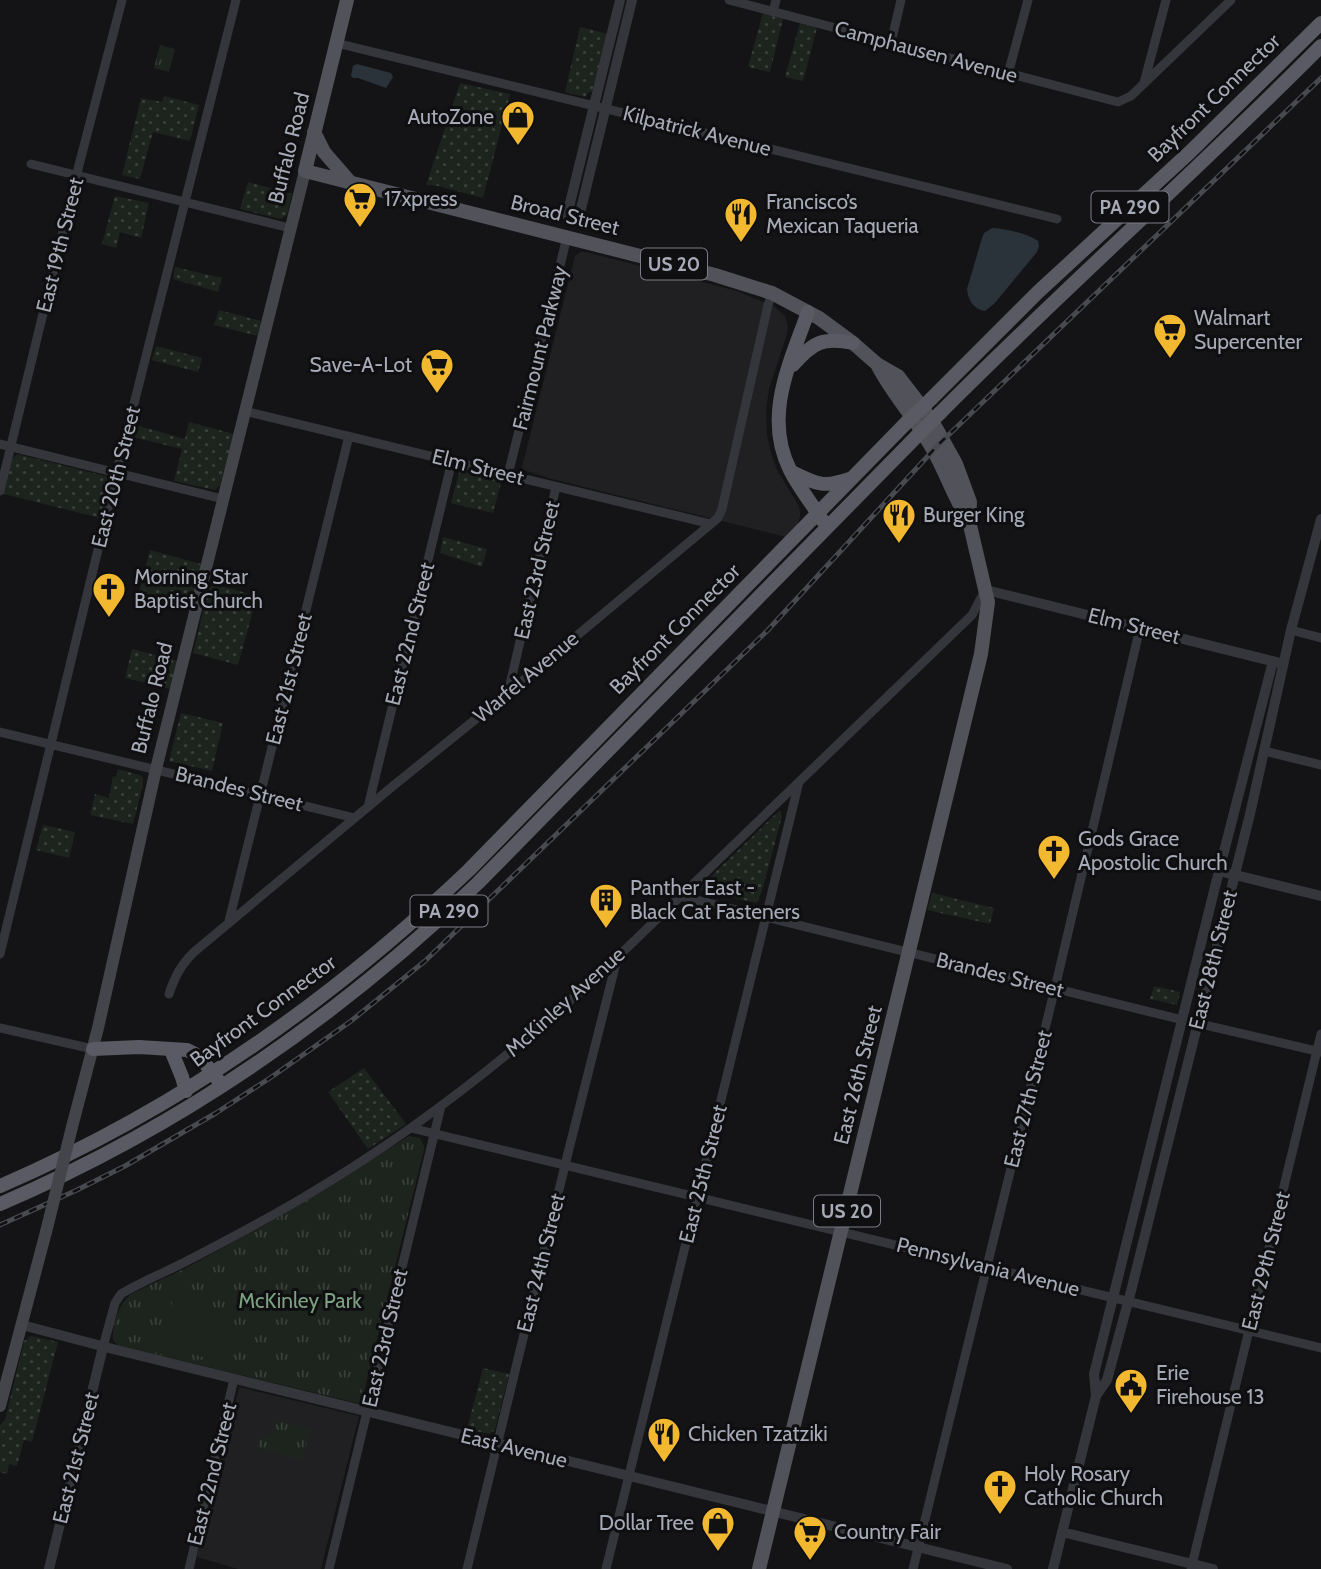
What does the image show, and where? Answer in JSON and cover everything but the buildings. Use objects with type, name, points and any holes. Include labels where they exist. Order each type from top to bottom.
[{"type":"highway","name":"Bayfront Connector","points":[[0,1186],[78,1151],[186,1091],[264,1040],[337,985],[428,909],[1038,292],[1190,152],[1321,23]]},
{"type":"highway","name":"Bayfront Connector","points":[[0,1204],[76,1170],[223,1087],[333,1009],[442,918],[949,404],[1321,46]]},
{"type":"highway","points":[[808,312],[779,401],[778,426],[791,471],[828,528]]},
{"type":"highway","points":[[787,371],[808,349],[818,343],[833,340],[853,343]]},
{"type":"highway","points":[[791,471],[807,480],[827,485],[855,476]]},
{"type":"highway","points":[[93,1049],[139,1047],[187,1050],[195,1054],[223,1087]]},
{"type":"highway","points":[[171,1049],[186,1091]]},
{"type":"main road","name":"Buffalo Road","points":[[0,1406],[93,1049],[156,769],[347,0]]},
{"type":"main road","points":[[314,132],[329,158],[351,182]]},
{"type":"main road","name":"Broad Street","points":[[305,171],[715,275],[772,293],[808,312],[853,343],[877,364],[898,376],[936,428],[956,464],[970,502],[970,521],[986,590]]},
{"type":"main road","name":"East 26th Street","points":[[759,1569],[979,662],[988,608],[986,590]]},
{"type":"street","name":"East 19th Street","points":[[0,492],[122,0]]},
{"type":"street","name":"East 20th Street","points":[[0,954],[236,0]]},
{"type":"street","name":"Fairmount Parkway","points":[[600,107],[620,0]]},
{"type":"street","name":"Fairmount Parkway","points":[[508,475],[573,221],[567,215],[632,0]]},
{"type":"street","name":"Camphausen Avenue","points":[[729,0],[1118,102],[1127,99],[1144,84]]},
{"type":"street","points":[[773,12],[776,0]]},
{"type":"street","points":[[891,43],[901,0]]},
{"type":"street","points":[[1009,74],[1028,0]]},
{"type":"street","points":[[1144,84],[1166,0]]},
{"type":"street","points":[[1144,84],[1231,0]]},
{"type":"street","name":"Kilpatrick Avenue","points":[[336,43],[1057,219]]},
{"type":"street","points":[[31,164],[290,228]]},
{"type":"street","name":"Warfel Avenue","points":[[169,994],[183,963],[228,923],[718,518],[772,293]]},
{"type":"street","name":"Elm Street","points":[[244,411],[711,524]]},
{"type":"street","name":"East 21st Street","points":[[228,923],[349,436]]},
{"type":"street","points":[[0,444],[223,499]]},
{"type":"street","name":"East 22nd Street","points":[[368,807],[452,461]]},
{"type":"street","name":"East 23rd Street","points":[[508,694],[556,487]]},
{"type":"street","name":"East 28th Street","points":[[1053,1569],[1096,1396],[1094,1374],[1219,870],[1278,662],[1291,631],[1321,519]]},
{"type":"street","name":"Elm Street","points":[[986,590],[1278,662]]},
{"type":"street","name":"McKinley Avenue","points":[[103,1347],[115,1303],[121,1294],[304,1197],[411,1128],[516,1048],[618,957],[974,612],[986,590]]},
{"type":"street","name":"East 27th Street","points":[[913,1569],[1140,628]]},
{"type":"street","points":[[1291,631],[1321,638]]},
{"type":"street","name":"East 28th Street","points":[[1096,1396],[1107,1380],[1198,1023],[1264,751],[1278,662]]},
{"type":"street","name":"Brandes Street","points":[[0,732],[355,818]]},
{"type":"street","points":[[1264,751],[1321,765]]},
{"type":"street","name":"East 25th Street","points":[[607,1569],[800,779]]},
{"type":"street","points":[[1219,870],[1321,897]]},
{"type":"street","name":"Brandes Street","points":[[680,896],[1319,1052]]},
{"type":"street","name":"East 24th Street","points":[[467,1569],[618,957]]},
{"type":"street","points":[[0,1028],[93,1049]]},
{"type":"street","name":"East 29th Street","points":[[1191,1566],[1319,1052],[1321,1034]]},
{"type":"street","name":"East 23rd Street","points":[[329,1569],[441,1106]]},
{"type":"street","name":"Pennsylvania Avenue","points":[[411,1128],[1321,1348]]},
{"type":"street","name":"East Avenue","points":[[22,1325],[1007,1569]]},
{"type":"street","name":"East 21st Street","points":[[49,1569],[103,1347]]},
{"type":"street","name":"East 22nd Street","points":[[189,1569],[234,1379]]},
{"type":"street","points":[[1062,1532],[1191,1566],[1213,1569]]},
{"type":"shaded area","points":[[357,64],[391,73],[393,77],[386,88],[353,78],[353,66]]},
{"type":"shaded area","points":[[992,228],[1028,236],[1038,241],[1039,246],[994,304],[985,311],[972,303],[967,289],[984,233]]},
{"type":"shaded area","points":[[580,252],[737,291],[775,307],[785,316],[787,334],[769,389],[766,411],[771,453],[800,512],[796,528],[786,537],[524,470],[522,467],[575,256]]},
{"type":"shaded area","points":[[239,1387],[359,1416],[321,1569],[238,1569],[197,1557]]},
{"type":"green space","points":[[763,13],[783,19],[770,72],[748,67]]},
{"type":"green space","points":[[800,23],[817,28],[803,81],[785,77]]},
{"type":"green space","points":[[580,27],[608,34],[592,92],[585,97],[565,92]]},
{"type":"green space","points":[[160,45],[175,49],[169,72],[154,68]]},
{"type":"green space","points":[[460,83],[510,94],[483,198],[426,185]]},
{"type":"green space","points":[[164,96],[199,105],[190,141],[153,132],[140,179],[122,175],[141,98],[162,102]]},
{"type":"green space","points":[[248,182],[292,194],[287,215],[281,219],[240,209]]},
{"type":"green space","points":[[115,196],[149,203],[141,238],[120,232],[116,248],[102,244]]},
{"type":"green space","points":[[175,267],[222,278],[218,292],[173,279]]},
{"type":"green space","points":[[219,310],[261,321],[258,336],[214,325]]},
{"type":"green space","points":[[156,346],[202,358],[198,372],[152,360]]},
{"type":"green space","points":[[189,422],[234,434],[220,485],[215,490],[174,481],[182,449],[133,437],[136,425],[185,439]]},
{"type":"green space","points":[[17,454],[109,477],[100,518],[4,494],[12,459]]},
{"type":"green space","points":[[460,469],[502,479],[493,513],[451,503]]},
{"type":"green space","points":[[443,537],[487,549],[482,567],[440,553]]},
{"type":"green space","points":[[150,550],[201,564],[191,610],[138,596]]},
{"type":"green space","points":[[210,583],[257,596],[238,665],[193,653]]},
{"type":"green space","points":[[132,649],[178,661],[171,689],[125,678]]},
{"type":"green space","points":[[181,713],[223,723],[212,771],[169,761]]},
{"type":"green space","points":[[118,769],[143,778],[133,824],[90,815],[95,794],[109,798],[113,776],[116,777]]},
{"type":"green space","points":[[780,810],[782,816],[757,903],[700,890],[701,886]]},
{"type":"green space","points":[[43,825],[75,832],[69,858],[36,850]]},
{"type":"green space","points":[[932,893],[994,908],[990,924],[927,910]]},
{"type":"green space","points":[[1154,986],[1180,992],[1177,1005],[1150,999]]},
{"type":"green space","points":[[364,1068],[406,1124],[368,1149],[328,1092]]},
{"type":"green space","name":"McKinley Park","points":[[409,1136],[420,1138],[424,1150],[361,1404],[118,1345],[113,1340],[117,1315],[131,1294],[263,1226]]},
{"type":"green space","points":[[173,1299],[236,1314],[224,1362],[162,1347]]},
{"type":"green space","points":[[31,1336],[58,1342],[32,1442],[24,1440],[17,1466],[9,1464],[7,1474],[0,1472],[0,1425],[5,1420],[24,1341]]},
{"type":"green space","points":[[483,1368],[509,1374],[495,1430],[489,1434],[467,1429]]},
{"type":"green space","points":[[276,1420],[311,1429],[302,1460],[257,1449],[261,1435],[270,1437]]},
{"type":"railway","points":[[0,1225],[125,1166],[216,1113],[351,1021],[425,961],[768,630],[938,445],[1321,78]]},
{"type":"place","name":"AutoZone","points":[[518,147]]},
{"type":"place","name":"17xpress","points":[[360,229]]},
{"type":"place","name":"Francisco’s Mexican Taqueria","points":[[741,244]]},
{"type":"place","name":"Walmart Supercenter","points":[[1170,360]]},
{"type":"place","name":"Save-A-Lot","points":[[437,395]]},
{"type":"place","name":"Burger King","points":[[899,545]]},
{"type":"place","name":"Morning Star Baptist Church","points":[[109,619]]},
{"type":"place","name":"Gods Grace Apostolic Church","points":[[1054,881]]},
{"type":"place","name":"Panther East - Black Cat Fasteners","points":[[606,930]]},
{"type":"place","name":"Erie Firehouse 13","points":[[1131,1415]]},
{"type":"place","name":"Chicken Tzatziki","points":[[664,1464]]},
{"type":"place","name":"Holy Rosary Catholic Church","points":[[1000,1516]]},
{"type":"place","name":"Dollar Tree","points":[[718,1553]]},
{"type":"place","name":"Country Fair","points":[[810,1562]]}]
